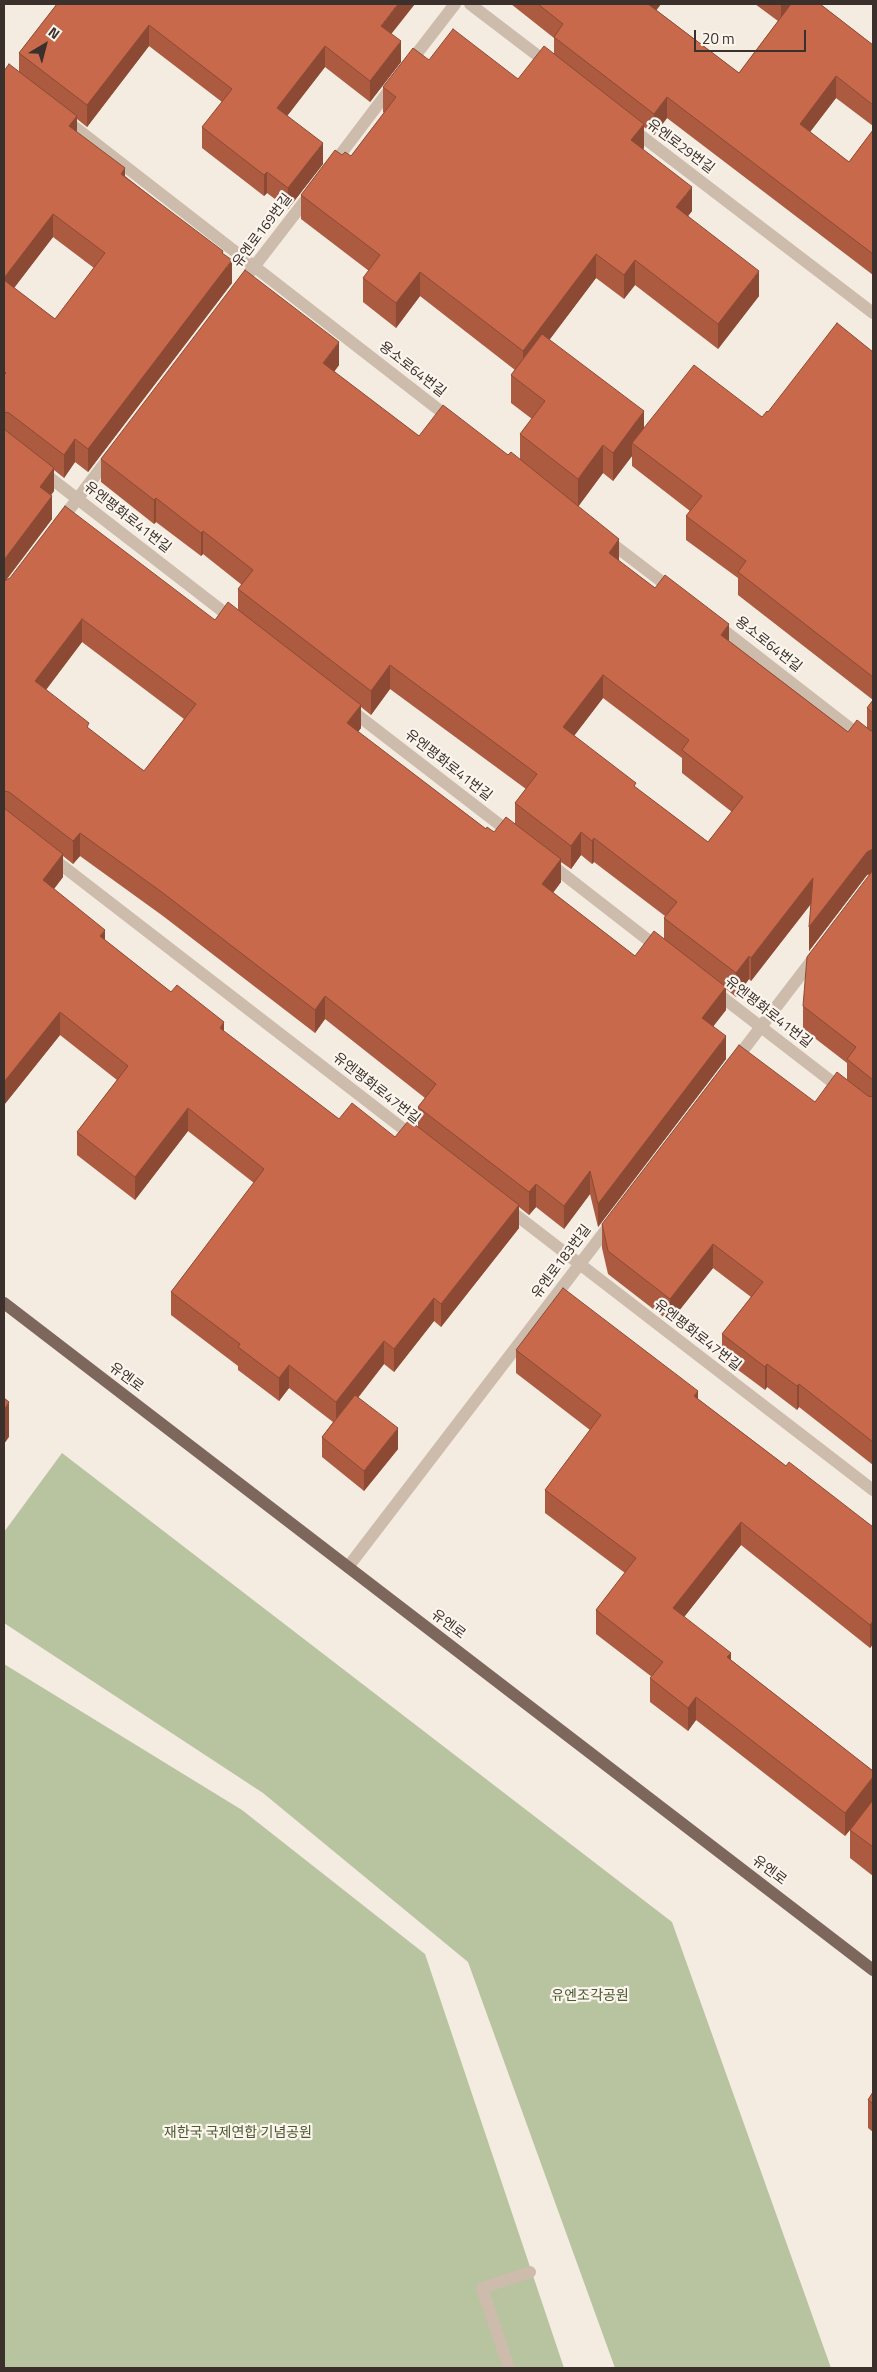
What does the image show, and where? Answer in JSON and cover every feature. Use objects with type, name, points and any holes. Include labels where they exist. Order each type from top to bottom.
[{"type":"main road","name":"유엔로","points":[[4,1303],[873,1970]]},
{"type":"street","name":"유엔로169번길","points":[[243,282],[455,4]]},
{"type":"street","points":[[470,4],[557,70]]},
{"type":"street","name":"용소로64번길","points":[[51,109],[466,430]]},
{"type":"street","name":"유엔로29번길","points":[[620,119],[873,313]]},
{"type":"street","points":[[49,536],[119,444]]},
{"type":"street","name":"유엔평화로41번길","points":[[33,464],[243,626]]},
{"type":"street","points":[[599,534],[685,600]]},
{"type":"street","name":"용소로64번길","points":[[709,618],[873,746]]},
{"type":"street","name":"유엔평화로41번길","points":[[337,699],[525,845]]},
{"type":"street","name":"유엔평화로47번길","points":[[43,851],[422,1143]]},
{"type":"street","points":[[541,857],[674,960]]},
{"type":"street","points":[[725,1074],[826,942]]},
{"type":"street","name":"유엔평화로41번길","points":[[706,984],[851,1096]]},
{"type":"street","name":"유엔평화로47번길","points":[[493,1198],[873,1490]]},
{"type":"street","name":"유엔로183번길","points":[[348,1568],[622,1209]]},
{"type":"street","points":[[509,2368],[482,2288],[530,2272]]},
{"type":"green space","name":"유엔조각공원","points":[[62,1453],[672,1922],[831,2368],[615,2368],[468,1962],[263,1793],[4,1623],[4,1532]]},
{"type":"green space","name":"재한국 국제연합 기념공원","points":[[4,1664],[242,1810],[425,1954],[564,2368],[4,2368]]},
{"type":"building","points":[[57,4],[398,4],[381,26],[401,41],[370,81],[325,46],[277,108],[323,143],[288,188],[267,172],[264,175],[202,127],[232,89],[149,25],[87,105],[19,53]]},
{"type":"building","points":[[538,4],[648,4],[739,73],[791,4],[820,4],[873,45],[873,105],[836,76],[800,124],[849,162],[873,130],[873,254],[667,97],[654,114],[554,37],[563,24]]},
{"type":"building","points":[[453,29],[518,79],[544,46],[644,124],[631,140],[692,187],[676,207],[759,271],[718,324],[635,260],[624,275],[596,254],[523,351],[420,272],[396,303],[363,278],[380,255],[301,195],[335,150],[342,155],[345,152],[351,156],[396,97],[383,87],[413,48],[429,60]]},
{"type":"building","points":[[9,64],[77,116],[69,126],[125,168],[121,174],[223,251],[222,253],[232,260],[88,449],[75,439],[64,455],[9,413],[4,412],[4,375],[6,373],[4,371],[4,280],[55,319],[105,253],[53,214],[4,278],[4,71]]},
{"type":"building","points":[[245,270],[339,342],[323,363],[419,436],[443,405],[508,455],[511,452],[619,539],[609,553],[655,588],[665,575],[729,624],[721,635],[848,732],[857,720],[871,731],[873,730],[873,849],[867,852],[809,927],[813,878],[751,958],[749,956],[736,973],[664,918],[677,902],[594,838],[592,841],[581,832],[571,846],[515,803],[537,774],[390,665],[371,691],[238,589],[253,570],[203,531],[201,533],[156,498],[154,500],[101,459]],"holes":[[[603,675],[689,740],[682,750],[743,797],[708,842],[634,786],[636,783],[563,727]]]},
{"type":"building","points":[[837,323],[873,352],[873,677],[738,572],[746,561],[686,516],[702,496],[632,443],[694,365],[762,417],[768,412]]},
{"type":"building","points":[[542,334],[644,411],[613,453],[603,445],[578,479],[520,434],[545,401],[511,375]]},
{"type":"building","points":[[4,429],[54,468],[40,487],[52,496],[4,560]]},
{"type":"building","points":[[65,506],[215,620],[228,602],[361,705],[347,723],[486,829],[487,827],[494,832],[506,817],[561,859],[542,884],[635,956],[654,931],[726,987],[702,1018],[726,1036],[598,1204],[590,1171],[564,1206],[536,1184],[529,1192],[418,1107],[436,1084],[325,996],[315,1010],[163,893],[80,833],[73,841],[9,792],[4,791],[4,581],[10,578]],"holes":[[[82,619],[196,704],[144,771],[87,727],[89,723],[35,681]]]},
{"type":"building","points":[[873,700],[873,713],[867,708]]},
{"type":"building","points":[[4,808],[63,854],[43,880],[105,930],[100,936],[171,992],[177,985],[224,1022],[220,1028],[339,1119],[352,1103],[395,1137],[409,1120],[519,1205],[441,1304],[434,1298],[394,1349],[384,1341],[336,1402],[289,1365],[279,1378],[238,1347],[240,1344],[171,1292],[264,1169],[188,1108],[135,1177],[77,1132],[128,1066],[60,1012],[4,1082]]},
{"type":"building","points":[[873,870],[873,1080],[847,1059],[856,1047],[803,1006],[807,957]]},
{"type":"building","points":[[739,1045],[815,1102],[837,1072],[868,1096],[873,1097],[873,1442],[799,1384],[797,1386],[767,1364],[765,1367],[722,1334],[763,1282],[713,1244],[670,1299],[608,1251],[602,1224]]},
{"type":"building","points":[[563,1288],[698,1391],[694,1396],[786,1466],[789,1462],[873,1527],[873,1621],[870,1625],[741,1522],[673,1608],[731,1653],[727,1657],[873,1771],[873,1777],[845,1813],[696,1697],[688,1708],[650,1678],[663,1662],[596,1610],[636,1558],[545,1490],[601,1415],[516,1350]]},
{"type":"building","points":[[355,1395],[398,1428],[364,1471],[322,1437]]},
{"type":"building","points":[[4,1398],[9,1402],[4,1410]]},
{"type":"building","points":[[873,1800],[873,1847],[850,1830]]},
{"type":"building","points":[[873,2092],[873,2104],[868,2100]]}]
